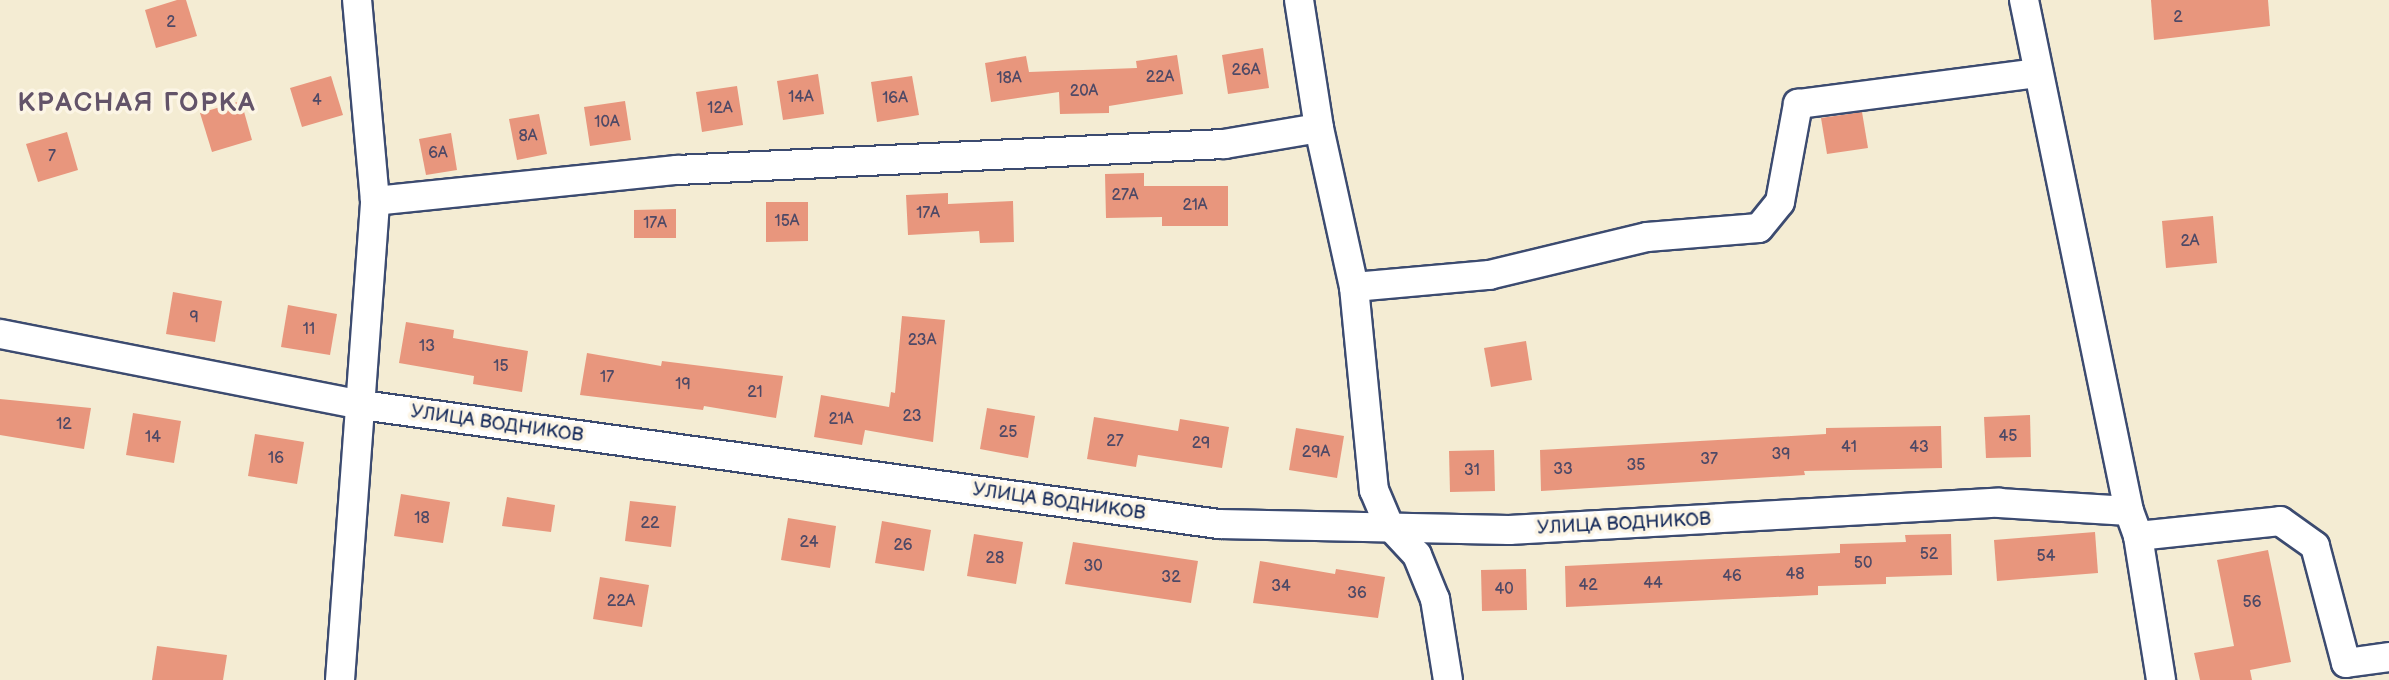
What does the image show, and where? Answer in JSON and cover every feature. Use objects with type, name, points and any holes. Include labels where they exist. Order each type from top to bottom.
[{"type":"street","points":[[340,680],[375,201],[357,0]]},
{"type":"street","points":[[1299,0],[1319,128],[1354,287],[1374,490],[1389,525],[1417,555],[1435,599],[1448,680]]},
{"type":"street","points":[[2024,0],[2133,523],[2161,680]]},
{"type":"street","points":[[1354,287],[1489,275],[1647,237],[1759,228],[1780,202],[1798,104],[2038,73]]},
{"type":"street","points":[[375,201],[677,170],[1224,144],[1319,128]]},
{"type":"street","name":"УЛИЦА ВОДНИКОВ","points":[[0,334],[362,405],[1219,524],[1389,525],[1509,530],[1999,503],[2133,523],[2280,521],[2315,546],[2346,663],[2389,657]]},
{"type":"building","points":[[177,0],[186,0],[197,36],[156,48],[145,10]]},
{"type":"building","points":[[2151,0],[2268,0],[2270,26],[2154,40]]},
{"type":"building","points":[[1263,48],[1269,88],[1228,94],[1222,55]]},
{"type":"building","points":[[1177,55],[1183,94],[1109,106],[1109,113],[1060,114],[1059,92],[991,102],[985,63],[1026,56],[1029,72],[1137,68],[1136,61]]},
{"type":"building","points":[[818,74],[824,114],[783,120],[777,81]]},
{"type":"building","points":[[331,76],[343,115],[302,127],[290,88]]},
{"type":"building","points":[[912,76],[919,115],[877,122],[871,82]]},
{"type":"building","points":[[737,86],[743,125],[702,132],[696,92]]},
{"type":"building","points":[[241,101],[252,140],[212,152],[200,113]]},
{"type":"building","points":[[625,101],[631,140],[590,146],[584,107]]},
{"type":"building","points":[[1862,112],[1868,148],[1827,154],[1821,118]]},
{"type":"building","points":[[539,114],[547,154],[517,160],[509,119]]},
{"type":"building","points":[[67,132],[78,170],[38,182],[26,144]]},
{"type":"building","points":[[451,133],[457,170],[426,175],[419,139]]},
{"type":"building","points":[[1144,173],[1144,186],[1228,186],[1228,226],[1162,226],[1162,217],[1106,218],[1105,174]]},
{"type":"building","points":[[948,193],[948,204],[1013,201],[1014,242],[980,243],[979,231],[908,235],[906,195]]},
{"type":"building","points":[[766,202],[808,202],[808,241],[766,242]]},
{"type":"building","points":[[676,209],[676,238],[634,238],[634,210]]},
{"type":"building","points":[[2213,216],[2217,263],[2166,268],[2162,221]]},
{"type":"building","points":[[173,292],[222,301],[215,342],[166,334]]},
{"type":"building","points":[[288,305],[337,314],[330,355],[281,347]]},
{"type":"building","points":[[902,316],[945,320],[933,442],[865,430],[862,445],[814,437],[821,395],[889,407],[891,392],[895,393]]},
{"type":"building","points":[[406,322],[454,330],[453,338],[528,351],[522,392],[473,384],[474,376],[399,363]]},
{"type":"building","points":[[1526,341],[1532,380],[1491,387],[1484,348]]},
{"type":"building","points":[[587,353],[661,366],[662,361],[783,376],[776,418],[704,406],[703,410],[580,395]]},
{"type":"building","points":[[0,399],[91,408],[84,449],[0,435]]},
{"type":"building","points":[[987,408],[1035,416],[1028,458],[980,449]]},
{"type":"building","points":[[133,413],[181,421],[174,463],[126,455]]},
{"type":"building","points":[[2030,415],[2031,457],[1986,458],[1984,417]]},
{"type":"building","points":[[1094,417],[1178,431],[1180,419],[1229,427],[1222,468],[1138,455],[1136,467],[1087,459]]},
{"type":"building","points":[[1941,426],[1942,468],[1804,471],[1805,475],[1541,491],[1540,450],[1826,434],[1826,428]]},
{"type":"building","points":[[1296,428],[1344,436],[1337,478],[1289,470]]},
{"type":"building","points":[[255,434],[304,442],[297,484],[248,476]]},
{"type":"building","points":[[1494,450],[1495,491],[1450,492],[1449,451]]},
{"type":"building","points":[[401,494],[450,502],[443,543],[394,536]]},
{"type":"building","points":[[507,497],[555,505],[551,532],[502,526]]},
{"type":"building","points":[[630,501],[676,506],[671,547],[625,541]]},
{"type":"building","points":[[788,518],[836,526],[830,568],[781,560]]},
{"type":"building","points":[[882,521],[931,530],[924,571],[875,563]]},
{"type":"building","points":[[2095,532],[2098,573],[1997,581],[1994,540]]},
{"type":"building","points":[[974,534],[1023,542],[1016,584],[967,576]]},
{"type":"building","points":[[1951,534],[1952,575],[1886,577],[1886,584],[1818,586],[1818,595],[1566,607],[1565,566],[1840,553],[1840,544],[1906,542],[1905,535]]},
{"type":"building","points":[[1073,542],[1198,561],[1191,603],[1065,584]]},
{"type":"building","points":[[2268,550],[2291,662],[2250,670],[2252,680],[2200,680],[2194,653],[2234,646],[2217,560]]},
{"type":"building","points":[[1260,561],[1335,574],[1336,569],[1385,577],[1378,618],[1253,603]]},
{"type":"building","points":[[1526,569],[1527,610],[1482,611],[1481,570]]},
{"type":"building","points":[[600,577],[649,585],[642,627],[593,619]]},
{"type":"building","points":[[157,646],[227,655],[223,680],[152,680]]},
{"type":"district","name":"КРАСНАЯ ГОРКА","points":[[137,104]]}]
